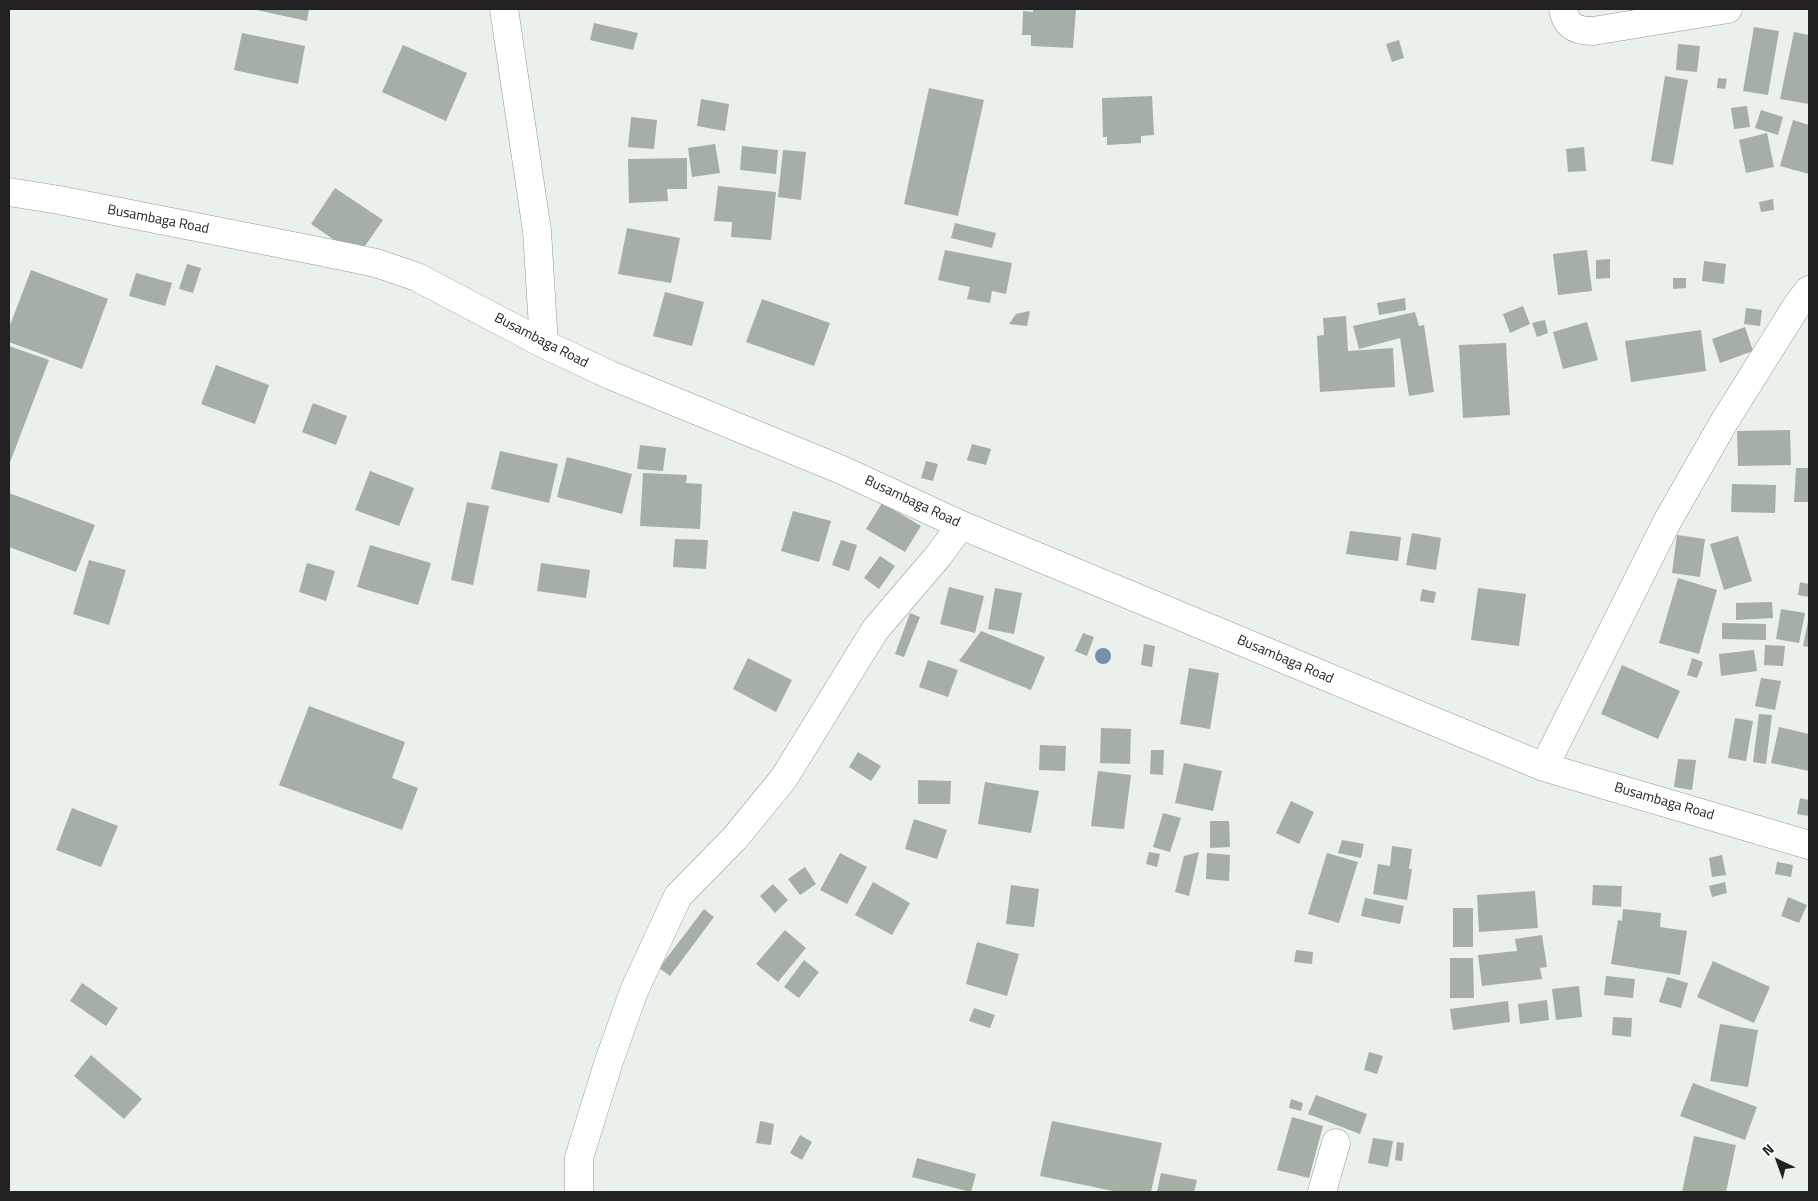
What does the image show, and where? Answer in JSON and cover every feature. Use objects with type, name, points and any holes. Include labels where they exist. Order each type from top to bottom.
[{"type":"street","points":[[504,9],[537,231],[544,344]]},
{"type":"street","points":[[1563,9],[1567,22],[1578,31],[1593,31],[1728,9]]},
{"type":"street","name":"Busambaga Road","points":[[9,192],[59,200],[376,263],[417,277],[544,344],[610,375],[842,470],[961,525],[1544,767],[1809,845]]},
{"type":"street","points":[[1544,767],[1668,520],[1724,422],[1798,304],[1809,290]]},
{"type":"street","points":[[580,1192],[579,1158],[608,1064],[634,991],[678,896],[734,839],[784,778],[875,630],[939,555],[961,525]]},
{"type":"street","points":[[1322,1192],[1336,1143]]},
{"type":"building","points":[[252,9],[309,9],[307,21]]},
{"type":"building","points":[[1033,9],[1076,9],[1073,48],[1031,46],[1031,35],[1022,35],[1023,11],[1033,12]]},
{"type":"building","points":[[594,23],[638,33],[633,50],[590,40]]},
{"type":"building","points":[[1754,27],[1779,31],[1768,95],[1743,91]]},
{"type":"building","points":[[1794,32],[1809,35],[1809,104],[1780,99]]},
{"type":"building","points":[[242,33],[305,46],[298,84],[234,70]]},
{"type":"building","points":[[1399,40],[1404,58],[1392,62],[1386,44]]},
{"type":"building","points":[[1678,44],[1700,46],[1697,72],[1676,70]]},
{"type":"building","points":[[403,45],[467,73],[446,121],[382,92]]},
{"type":"building","points":[[1665,76],[1688,80],[1673,165],[1651,161]]},
{"type":"building","points":[[1718,78],[1727,79],[1725,89],[1717,88]]},
{"type":"building","points":[[929,88],[984,100],[958,216],[904,204]]},
{"type":"building","points":[[1152,96],[1154,135],[1141,136],[1141,143],[1107,145],[1107,137],[1103,137],[1102,98]]},
{"type":"building","points":[[701,99],[729,104],[725,131],[697,126]]},
{"type":"building","points":[[1747,106],[1750,127],[1734,129],[1731,108]]},
{"type":"building","points":[[1761,110],[1783,117],[1778,135],[1755,128]]},
{"type":"building","points":[[631,117],[657,120],[654,149],[628,147]]},
{"type":"building","points":[[1793,120],[1809,125],[1809,174],[1780,166]]},
{"type":"building","points":[[1767,133],[1774,167],[1746,173],[1739,140]]},
{"type":"building","points":[[715,144],[720,173],[692,177],[688,148]]},
{"type":"building","points":[[742,146],[778,150],[776,174],[740,170]]},
{"type":"building","points":[[1584,147],[1586,171],[1568,172],[1566,149]]},
{"type":"building","points":[[783,150],[806,152],[801,200],[778,197]]},
{"type":"building","points":[[687,158],[687,189],[667,189],[668,201],[629,203],[628,159]]},
{"type":"building","points":[[718,186],[776,192],[771,240],[731,237],[732,222],[714,221]]},
{"type":"building","points":[[335,188],[383,220],[358,256],[311,224]]},
{"type":"building","points":[[1773,199],[1774,210],[1761,212],[1759,202]]},
{"type":"building","points":[[955,223],[996,233],[992,248],[951,238]]},
{"type":"building","points":[[627,228],[680,238],[671,283],[618,274]]},
{"type":"building","points":[[945,250],[1012,263],[1006,294],[992,291],[990,303],[967,299],[970,287],[938,280]]},
{"type":"building","points":[[1587,250],[1592,291],[1558,295],[1553,254]]},
{"type":"building","points":[[1610,259],[1610,278],[1596,279],[1596,260]]},
{"type":"building","points":[[1704,261],[1726,264],[1724,284],[1702,281]]},
{"type":"building","points":[[187,264],[201,268],[193,293],[179,289]]},
{"type":"building","points":[[31,270],[108,299],[82,369],[9,342],[9,328]]},
{"type":"building","points":[[136,273],[172,283],[165,306],[129,296]]},
{"type":"building","points":[[1673,278],[1686,278],[1686,288],[1673,289]]},
{"type":"building","points":[[665,292],[704,302],[692,346],[653,336]]},
{"type":"building","points":[[1405,298],[1406,310],[1379,315],[1377,303]]},
{"type":"building","points":[[762,299],[830,323],[814,366],[746,342]]},
{"type":"building","points":[[1523,306],[1530,324],[1510,333],[1503,314]]},
{"type":"building","points":[[1746,308],[1762,310],[1760,326],[1744,324]]},
{"type":"building","points":[[1030,311],[1027,326],[1009,324],[1016,314]]},
{"type":"building","points":[[1415,312],[1419,326],[1424,325],[1434,392],[1409,396],[1400,338],[1359,349],[1353,326]]},
{"type":"building","points":[[1346,316],[1348,351],[1393,348],[1395,387],[1320,392],[1317,336],[1324,335],[1323,318]]},
{"type":"building","points":[[1545,320],[1548,333],[1537,337],[1532,323]]},
{"type":"building","points":[[1587,322],[1598,360],[1563,369],[1553,332]]},
{"type":"building","points":[[1745,327],[1753,351],[1720,363],[1712,339]]},
{"type":"building","points":[[1701,330],[1706,371],[1631,382],[1625,341]]},
{"type":"building","points":[[1506,343],[1510,415],[1463,418],[1459,345]]},
{"type":"building","points":[[9,346],[49,360],[9,465]]},
{"type":"building","points":[[216,365],[269,385],[255,424],[201,404]]},
{"type":"building","points":[[313,403],[347,416],[336,445],[302,432]]},
{"type":"building","points":[[1790,430],[1791,465],[1738,466],[1737,431]]},
{"type":"building","points":[[972,444],[991,449],[986,465],[967,460]]},
{"type":"building","points":[[640,445],[666,448],[663,471],[637,469]]},
{"type":"building","points":[[500,451],[558,464],[549,503],[491,489]]},
{"type":"building","points":[[567,457],[632,474],[622,514],[557,497]]},
{"type":"building","points":[[926,461],[938,464],[933,481],[921,478]]},
{"type":"building","points":[[1796,468],[1809,468],[1809,502],[1794,502]]},
{"type":"building","points":[[370,471],[414,488],[399,526],[355,510]]},
{"type":"building","points":[[643,473],[687,475],[686,483],[702,484],[700,529],[640,526]]},
{"type":"building","points":[[1732,484],[1776,485],[1775,513],[1731,512]]},
{"type":"building","points":[[9,493],[95,525],[76,572],[9,547]]},
{"type":"building","points":[[467,502],[489,506],[473,585],[451,580]]},
{"type":"building","points":[[882,503],[921,526],[905,552],[866,529]]},
{"type":"building","points":[[793,511],[831,521],[819,562],[781,551]]},
{"type":"building","points":[[1350,531],[1401,537],[1398,561],[1346,554]]},
{"type":"building","points":[[1412,533],[1441,538],[1436,570],[1406,565]]},
{"type":"building","points":[[1677,535],[1705,539],[1700,577],[1672,573]]},
{"type":"building","points":[[1738,536],[1752,581],[1724,590],[1710,544]]},
{"type":"building","points":[[675,539],[708,540],[706,569],[673,567]]},
{"type":"building","points":[[841,540],[857,545],[849,571],[832,565]]},
{"type":"building","points":[[370,545],[431,563],[418,605],[357,587]]},
{"type":"building","points":[[880,556],[895,566],[879,589],[864,578]]},
{"type":"building","points":[[89,560],[126,570],[109,625],[73,614]]},
{"type":"building","points":[[307,563],[335,571],[326,601],[299,592]]},
{"type":"building","points":[[541,563],[590,570],[586,598],[537,591]]},
{"type":"building","points":[[1678,578],[1717,590],[1699,654],[1659,643]]},
{"type":"building","points":[[1800,582],[1809,584],[1809,597],[1798,595]]},
{"type":"building","points":[[949,587],[984,596],[975,633],[940,624]]},
{"type":"building","points":[[995,588],[1022,593],[1014,634],[988,629]]},
{"type":"building","points":[[1478,588],[1526,594],[1519,646],[1471,640]]},
{"type":"building","points":[[1422,589],[1436,592],[1434,603],[1420,601]]},
{"type":"building","points":[[1772,602],[1773,618],[1736,620],[1736,603]]},
{"type":"building","points":[[1781,609],[1805,613],[1799,643],[1776,639]]},
{"type":"building","points":[[910,613],[920,617],[904,657],[895,654]]},
{"type":"building","points":[[1809,621],[1809,647],[1803,646]]},
{"type":"building","points":[[1722,623],[1766,624],[1766,640],[1722,639]]},
{"type":"building","points":[[981,631],[1045,657],[1031,690],[959,661]]},
{"type":"building","points":[[1083,633],[1094,637],[1087,656],[1075,651]]},
{"type":"building","points":[[1144,644],[1155,646],[1152,667],[1141,665]]},
{"type":"building","points":[[1765,645],[1785,646],[1783,666],[1764,665]]},
{"type":"building","points":[[1754,650],[1757,671],[1721,676],[1719,654]]},
{"type":"building","points":[[748,658],[792,680],[776,712],[733,689]]},
{"type":"building","points":[[1692,658],[1703,662],[1697,678],[1687,675]]},
{"type":"building","points":[[928,660],[958,670],[948,697],[919,687]]},
{"type":"building","points":[[1622,665],[1680,691],[1658,739],[1601,714]]},
{"type":"building","points":[[1189,668],[1219,673],[1210,729],[1180,724]]},
{"type":"building","points":[[1761,678],[1781,681],[1775,710],[1755,706]]},
{"type":"building","points":[[309,706],[405,742],[392,778],[418,788],[402,830],[279,785]]},
{"type":"building","points":[[1759,714],[1772,715],[1766,764],[1753,762]]},
{"type":"building","points":[[1735,718],[1753,721],[1746,761],[1728,758]]},
{"type":"building","points":[[1779,727],[1809,734],[1809,771],[1771,763]]},
{"type":"building","points":[[1101,728],[1131,729],[1130,764],[1100,763]]},
{"type":"building","points":[[1040,745],[1066,746],[1065,771],[1039,770]]},
{"type":"building","points":[[1151,750],[1164,750],[1163,775],[1150,774]]},
{"type":"building","points":[[858,752],[881,766],[871,781],[849,767]]},
{"type":"building","points":[[1678,759],[1696,760],[1692,790],[1674,787]]},
{"type":"building","points":[[1184,763],[1222,771],[1213,811],[1175,803]]},
{"type":"building","points":[[1098,771],[1131,775],[1124,829],[1091,826]]},
{"type":"building","points":[[918,780],[951,781],[950,804],[918,804]]},
{"type":"building","points":[[985,782],[1039,791],[1031,833],[978,824]]},
{"type":"building","points":[[1800,798],[1809,800],[1809,816],[1797,814]]},
{"type":"building","points":[[1291,801],[1314,812],[1299,844],[1276,833]]},
{"type":"building","points":[[72,808],[118,826],[101,867],[56,850]]},
{"type":"building","points":[[1163,813],[1181,818],[1170,852],[1153,847]]},
{"type":"building","points":[[914,819],[947,830],[937,859],[905,849]]},
{"type":"building","points":[[1210,821],[1229,821],[1230,847],[1210,848]]},
{"type":"building","points":[[1342,840],[1364,844],[1361,858],[1338,853]]},
{"type":"building","points":[[1392,846],[1412,849],[1409,869],[1412,869],[1407,900],[1373,894],[1378,864],[1390,866]]},
{"type":"building","points":[[1149,852],[1160,854],[1157,867],[1146,864]]},
{"type":"building","points":[[1199,852],[1189,896],[1175,892],[1184,856]]},
{"type":"building","points":[[840,853],[867,867],[847,904],[820,890]]},
{"type":"building","points":[[1207,853],[1230,855],[1229,881],[1206,879]]},
{"type":"building","points":[[1327,853],[1358,862],[1339,923],[1308,914]]},
{"type":"building","points":[[1722,855],[1726,875],[1712,877],[1709,858]]},
{"type":"building","points":[[1777,862],[1793,865],[1791,877],[1775,874]]},
{"type":"building","points":[[805,867],[816,884],[800,895],[788,879]]},
{"type":"building","points":[[873,882],[910,903],[892,935],[855,915]]},
{"type":"building","points":[[1725,882],[1727,893],[1712,897],[1709,886]]},
{"type":"building","points":[[773,884],[788,900],[775,913],[760,896]]},
{"type":"building","points":[[1011,885],[1039,889],[1034,927],[1006,924]]},
{"type":"building","points":[[1593,885],[1622,886],[1621,907],[1592,905]]},
{"type":"building","points":[[1535,891],[1538,928],[1479,932],[1477,895]]},
{"type":"building","points":[[1788,897],[1807,905],[1799,923],[1781,916]]},
{"type":"building","points":[[1365,898],[1404,906],[1400,924],[1361,916]]},
{"type":"building","points":[[1453,908],[1473,908],[1473,947],[1453,947]]},
{"type":"building","points":[[704,909],[714,917],[670,976],[659,968]]},
{"type":"building","points":[[1623,909],[1661,913],[1660,927],[1687,931],[1680,975],[1611,964],[1618,920],[1622,921]]},
{"type":"building","points":[[785,930],[806,948],[778,982],[756,964]]},
{"type":"building","points":[[1542,935],[1547,967],[1540,968],[1542,979],[1482,986],[1478,955],[1517,951],[1515,939]]},
{"type":"building","points":[[977,942],[1019,954],[1007,996],[966,984]]},
{"type":"building","points":[[1296,950],[1313,952],[1312,964],[1294,962]]},
{"type":"building","points":[[1450,958],[1473,958],[1474,998],[1450,998]]},
{"type":"building","points":[[804,960],[819,972],[799,998],[784,987]]},
{"type":"building","points":[[1713,961],[1770,987],[1754,1023],[1697,997]]},
{"type":"building","points":[[1606,976],[1635,979],[1633,998],[1604,995]]},
{"type":"building","points":[[1667,977],[1688,983],[1681,1008],[1659,1002]]},
{"type":"building","points":[[82,983],[118,1008],[106,1026],[70,1001]]},
{"type":"building","points":[[1579,986],[1582,1017],[1556,1020],[1552,989]]},
{"type":"building","points":[[1547,1000],[1549,1020],[1520,1024],[1518,1004]]},
{"type":"building","points":[[1508,1001],[1510,1022],[1453,1030],[1450,1009]]},
{"type":"building","points":[[974,1008],[995,1015],[990,1028],[969,1021]]},
{"type":"building","points":[[1613,1017],[1632,1018],[1631,1037],[1612,1035]]},
{"type":"building","points":[[1720,1024],[1758,1030],[1748,1087],[1710,1081]]},
{"type":"building","points":[[1369,1052],[1383,1056],[1377,1074],[1364,1070]]},
{"type":"building","points":[[91,1055],[142,1099],[124,1119],[74,1076]]},
{"type":"building","points":[[1693,1083],[1757,1107],[1745,1140],[1680,1116]]},
{"type":"building","points":[[1316,1095],[1367,1114],[1360,1134],[1308,1114]]},
{"type":"building","points":[[1291,1099],[1303,1103],[1301,1111],[1289,1108]]},
{"type":"building","points":[[1292,1117],[1323,1126],[1309,1178],[1277,1170]]},
{"type":"building","points":[[760,1121],[774,1124],[771,1145],[756,1143]]},
{"type":"building","points":[[1052,1121],[1162,1143],[1151,1192],[1118,1192],[1040,1176]]},
{"type":"building","points":[[800,1135],[812,1142],[802,1160],[790,1153]]},
{"type":"building","points":[[1694,1136],[1736,1145],[1726,1192],[1682,1192]]},
{"type":"building","points":[[1373,1138],[1393,1141],[1388,1167],[1368,1163]]},
{"type":"building","points":[[1397,1142],[1404,1143],[1402,1161],[1395,1160]]},
{"type":"building","points":[[917,1158],[976,1174],[971,1192],[912,1177]]},
{"type":"building","points":[[1161,1173],[1197,1180],[1194,1192],[1157,1192]]}]
